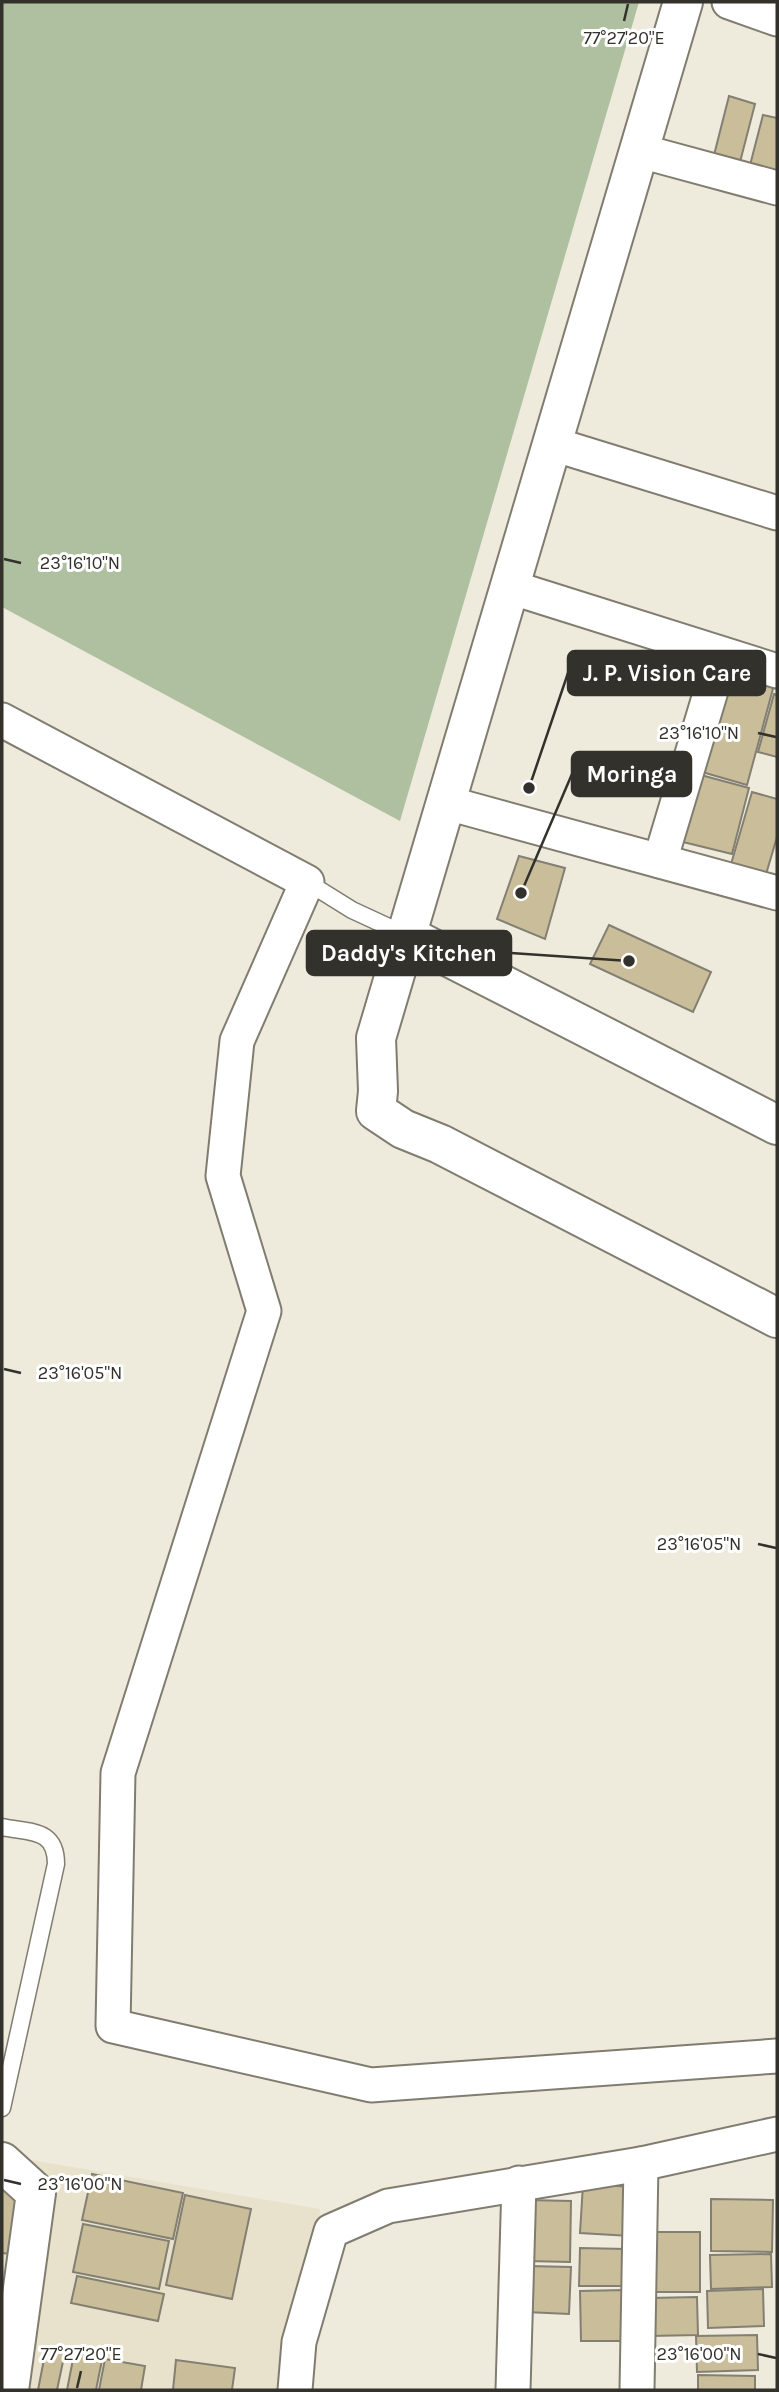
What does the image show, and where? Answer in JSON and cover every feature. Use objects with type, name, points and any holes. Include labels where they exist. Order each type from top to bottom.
[{"type":"street","points":[[683,2],[414,939],[378,1091],[376,1111],[403,1129],[440,1144],[777,1318]]},
{"type":"street","points":[[414,939],[462,807],[701,2]]},
{"type":"street","points":[[729,2],[777,19]]},
{"type":"street","points":[[655,155],[777,188]]},
{"type":"street","points":[[569,449],[777,513]]},
{"type":"street","points":[[526,592],[777,671]]},
{"type":"street","points":[[660,861],[722,654]]},
{"type":"street","points":[[2,720],[307,882],[237,1041],[223,1176],[264,1311],[118,1773],[113,2026],[371,2085],[777,2056]]},
{"type":"street","points":[[462,807],[777,893]]},
{"type":"street","points":[[414,939],[777,1125]]},
{"type":"street","points":[[295,2390],[299,2342],[331,2231],[388,2207],[641,2164],[777,2134]]},
{"type":"street","points":[[2,2162],[36,2193],[9,2390]]},
{"type":"street","points":[[637,2390],[641,2164]]},
{"type":"street","points":[[513,2390],[519,2183]]},
{"type":"lane","points":[[307,882],[352,910],[414,939]]},
{"type":"lane","points":[[2,1827],[44,1836],[51,1840],[56,1849],[56,1857],[2,2108]]},
{"type":"shaded area","points":[[2,2155],[320,2209],[304,2390],[2,2390]]},
{"type":"green space","points":[[2,2],[639,2],[400,821],[2,607]]},
{"type":"building","points":[[729,96],[755,104],[739,166],[713,159]]},
{"type":"building","points":[[763,115],[777,118],[777,177],[749,169]]},
{"type":"building","points":[[729,672],[774,685],[747,785],[702,772]]},
{"type":"building","points":[[774,694],[777,695],[777,757],[758,752]]},
{"type":"building","points":[[701,775],[749,788],[732,854],[683,842]]},
{"type":"building","points":[[752,792],[777,799],[777,837],[764,881],[729,871]]},
{"type":"building","points":[[519,856],[565,868],[545,939],[497,919]]},
{"type":"building","points":[[609,925],[711,972],[693,1012],[590,964]]},
{"type":"building","points":[[92,2174],[183,2193],[173,2239],[82,2220]]},
{"type":"building","points":[[2,2182],[19,2184],[11,2254],[2,2253]]},
{"type":"building","points":[[583,2184],[633,2187],[630,2236],[580,2233]]},
{"type":"building","points":[[185,2195],[251,2209],[232,2299],[166,2285]]},
{"type":"building","points":[[711,2199],[773,2200],[772,2252],[711,2251]]},
{"type":"building","points":[[528,2200],[571,2201],[570,2262],[527,2261]]},
{"type":"building","points":[[83,2224],[169,2241],[159,2289],[73,2272]]},
{"type":"building","points":[[654,2232],[700,2232],[700,2292],[654,2292]]},
{"type":"building","points":[[580,2248],[626,2249],[626,2286],[579,2286]]},
{"type":"building","points":[[771,2254],[772,2287],[711,2289],[710,2255]]},
{"type":"building","points":[[528,2266],[571,2267],[569,2314],[526,2312]]},
{"type":"building","points":[[77,2276],[164,2294],[158,2321],[71,2303]]},
{"type":"building","points":[[763,2289],[764,2326],[708,2328],[707,2291]]},
{"type":"building","points":[[624,2290],[625,2341],[581,2341],[580,2291]]},
{"type":"building","points":[[697,2297],[698,2335],[650,2336],[649,2298]]},
{"type":"building","points":[[757,2335],[758,2370],[697,2372],[696,2336]]},
{"type":"building","points":[[46,2349],[65,2352],[57,2390],[38,2390]]},
{"type":"building","points":[[75,2349],[103,2355],[96,2390],[67,2390]]},
{"type":"building","points":[[105,2359],[145,2366],[141,2390],[99,2390]]},
{"type":"building","points":[[176,2360],[235,2368],[232,2390],[173,2390]]},
{"type":"building","points":[[698,2375],[755,2376],[755,2390],[698,2390]]},
{"type":"place","name":"J. P. Vision Care","points":[[529,788]]},
{"type":"place","name":"Moringa","points":[[521,893]]},
{"type":"place","name":"Daddy's Kitchen","points":[[629,961]]}]
